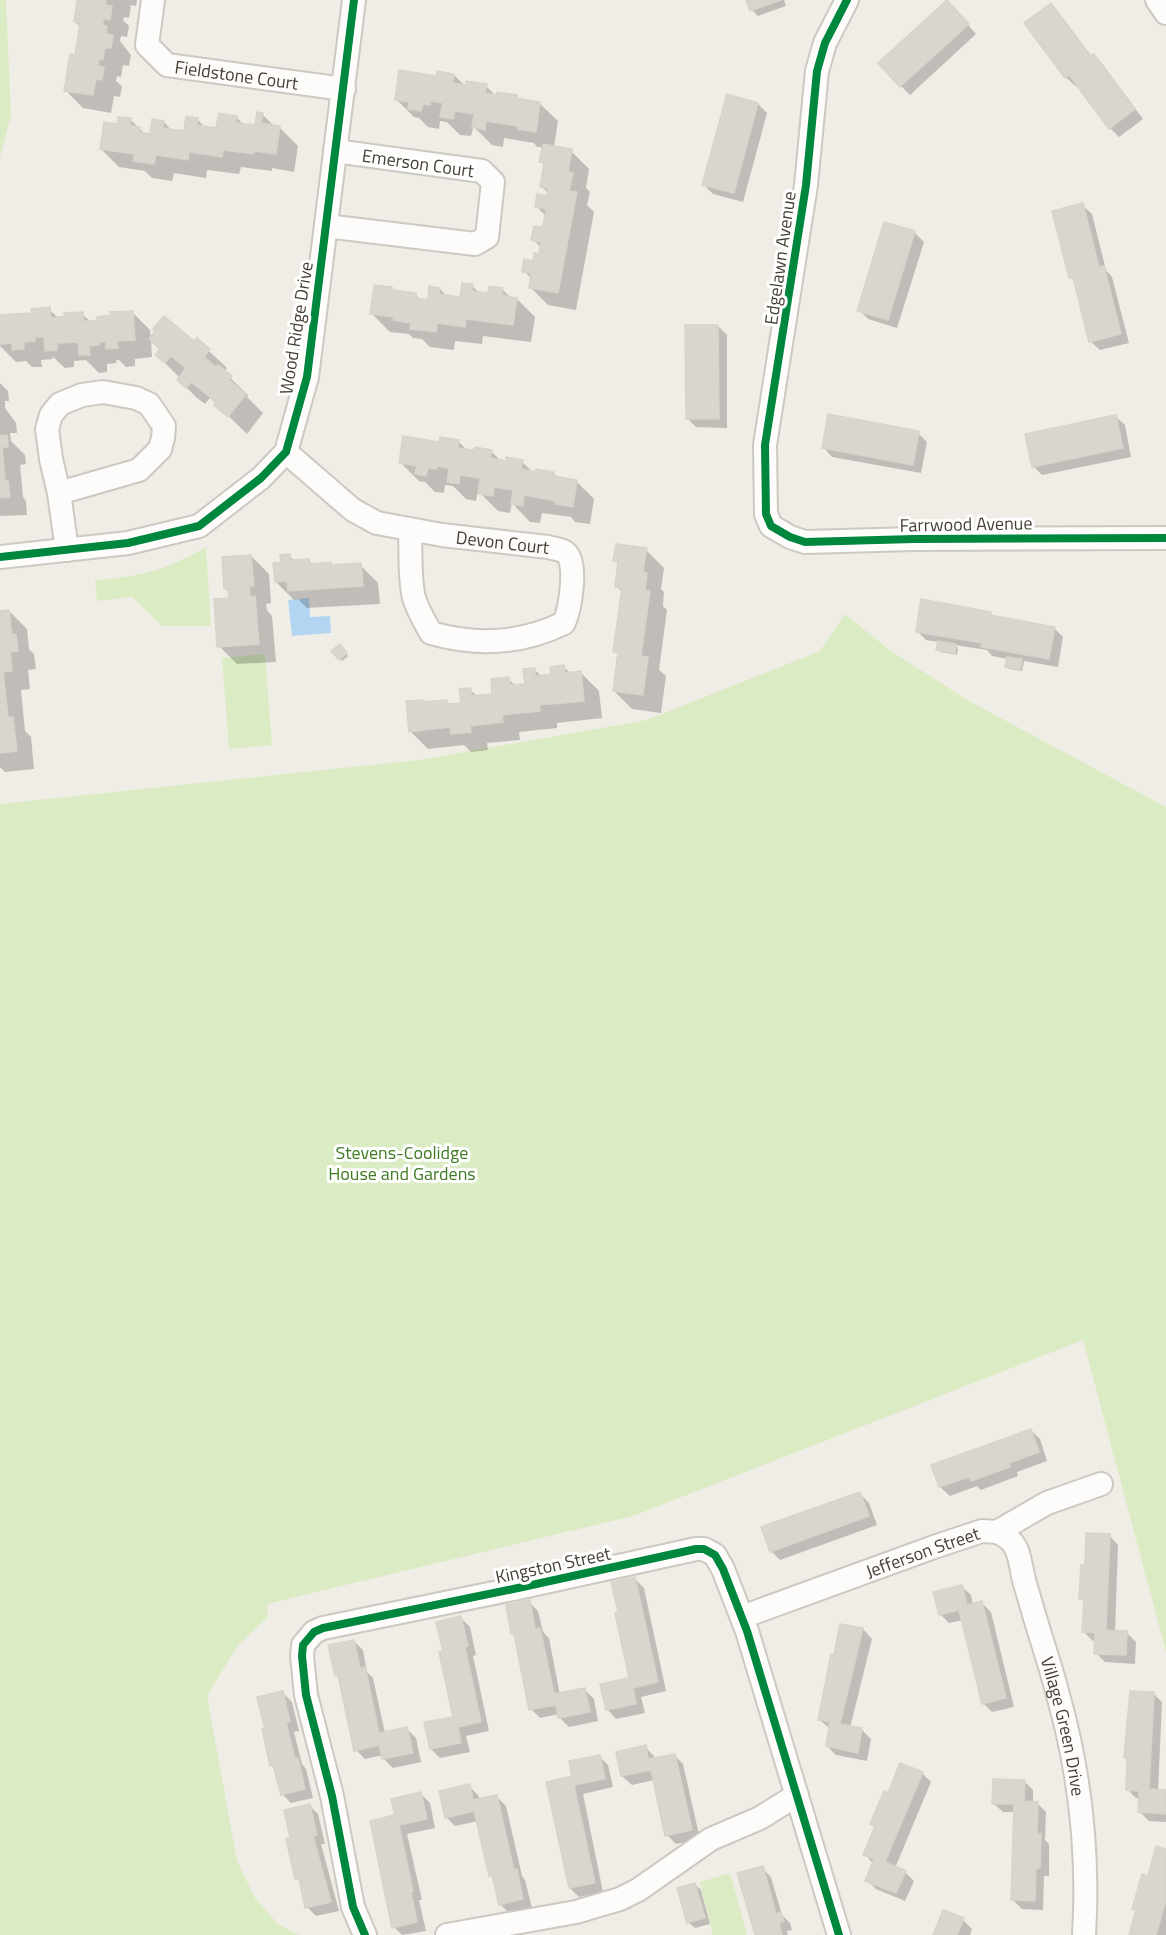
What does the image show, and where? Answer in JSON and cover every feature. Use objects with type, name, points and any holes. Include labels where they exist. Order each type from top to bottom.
[{"type":"street","name":"Fieldstone Court","points":[[153,0],[147,45],[167,65],[344,89]]},
{"type":"street","name":"Wood Ridge Drive","points":[[0,557],[128,543],[199,526],[261,478],[286,452],[307,377],[354,0]]},
{"type":"street","name":"Edgelawn Avenue","points":[[771,526],[766,514],[765,445],[806,185],[817,71],[825,43],[847,0]]},
{"type":"street","points":[[1157,0],[1166,13]]},
{"type":"street","name":"Emerson Court","points":[[326,226],[475,244],[487,237],[493,182],[482,171],[335,151]]},
{"type":"street","points":[[59,493],[139,470],[160,449],[163,438],[164,426],[149,404],[136,398],[103,392],[82,395],[60,404],[51,415],[47,429],[67,550]]},
{"type":"street","name":"Devon Court","points":[[286,452],[353,510],[377,523],[410,531],[548,547],[564,551],[573,569],[569,611],[564,623],[532,636],[478,642],[430,633],[414,597],[410,531]]},
{"type":"street","name":"Farrwood Avenue","points":[[771,526],[790,537],[805,542],[1166,538]]},
{"type":"street","name":"Jefferson Street","points":[[742,1617],[982,1531],[997,1532],[1047,1503],[1101,1484]]},
{"type":"street","name":"Village Green Drive","points":[[997,1532],[1011,1540],[1020,1554],[1023,1576],[1059,1696],[1071,1750],[1085,1847],[1084,1935]]},
{"type":"street","name":"Kingston Street","points":[[365,1935],[353,1907],[332,1796],[306,1695],[303,1645],[314,1632],[323,1628],[696,1549],[704,1549],[715,1555],[742,1617],[776,1722],[839,1935]]},
{"type":"street","points":[[447,1935],[576,1912],[620,1899],[638,1890],[711,1839],[760,1818],[797,1795]]},
{"type":"green space","points":[[0,0],[6,0],[11,116],[0,157]]},
{"type":"green space","points":[[206,547],[211,626],[162,626],[132,597],[97,601],[95,580],[153,571]]},
{"type":"green space","name":"Stevens-Coolidge House and Gardens","points":[[845,614],[891,651],[969,701],[1166,807],[1166,1652],[1083,1340],[633,1516],[267,1604],[268,1617],[238,1645],[207,1696],[237,1861],[255,1898],[278,1924],[299,1935],[0,1935],[0,804],[419,760],[647,720],[820,651]]},
{"type":"green space","points":[[265,654],[272,745],[229,749],[222,658]]},
{"type":"green space","points":[[730,1873],[747,1935],[713,1935],[700,1882]]},
{"type":"water","points":[[309,598],[310,617],[330,616],[331,633],[292,636],[288,600]]},
{"type":"building","points":[[77,0],[106,0],[105,5],[112,6],[110,20],[104,19],[102,25],[107,26],[106,34],[113,35],[111,48],[105,48],[103,59],[99,59],[98,66],[104,67],[102,80],[96,79],[93,95],[64,91],[70,54],[75,55],[80,23],[74,22]]},
{"type":"building","points":[[746,0],[781,0],[750,11]]},
{"type":"building","points":[[947,0],[969,24],[900,87],[878,63]]},
{"type":"building","points":[[1051,3],[1090,56],[1094,54],[1135,109],[1109,129],[1069,75],[1065,78],[1024,23]]},
{"type":"building","points":[[399,70],[436,76],[437,71],[454,74],[453,83],[466,85],[466,81],[487,84],[485,93],[517,95],[517,98],[540,102],[536,132],[518,129],[518,126],[486,121],[485,130],[472,127],[474,114],[455,111],[453,119],[440,117],[443,103],[430,101],[430,105],[423,104],[421,111],[408,109],[409,102],[395,100]]},
{"type":"building","points":[[727,94],[758,103],[734,193],[702,185]]},
{"type":"building","points":[[257,112],[263,113],[261,123],[280,126],[276,154],[223,150],[222,157],[189,152],[188,160],[156,155],[154,164],[133,161],[134,154],[100,149],[104,122],[117,124],[118,117],[131,118],[130,125],[140,127],[139,132],[150,134],[152,119],[164,121],[163,128],[184,131],[186,116],[198,118],[197,125],[216,128],[219,113],[237,116],[236,123],[255,125]]},
{"type":"building","points":[[543,144],[572,149],[568,172],[573,173],[569,191],[577,192],[558,293],[529,288],[531,273],[522,272],[524,259],[533,261],[534,253],[539,254],[541,242],[531,240],[534,226],[543,227],[546,209],[535,207],[537,194],[547,196],[548,188],[540,187],[544,163],[539,162]]},
{"type":"building","points":[[1083,203],[1099,267],[1104,266],[1121,334],[1089,342],[1073,277],[1069,278],[1052,211]]},
{"type":"building","points":[[884,222],[915,231],[888,320],[857,311]]},
{"type":"building","points":[[462,283],[473,284],[472,291],[488,293],[489,286],[503,288],[502,295],[517,298],[513,325],[466,319],[465,327],[437,323],[436,332],[410,329],[411,323],[393,320],[394,317],[370,314],[374,285],[416,293],[416,298],[428,300],[429,286],[440,288],[439,294],[460,297]]},
{"type":"building","points":[[50,307],[51,318],[64,316],[64,313],[83,312],[84,321],[97,321],[97,317],[111,315],[110,312],[133,311],[135,340],[117,341],[118,348],[106,349],[106,342],[99,342],[99,345],[89,346],[90,355],[79,355],[78,342],[57,343],[57,350],[45,351],[44,337],[35,337],[35,341],[24,342],[24,349],[12,350],[12,343],[0,344],[0,315],[32,313],[31,309]]},
{"type":"building","points":[[164,316],[194,341],[197,338],[210,349],[204,357],[232,376],[229,380],[246,394],[228,417],[214,405],[216,402],[191,382],[186,388],[177,380],[186,368],[171,356],[165,363],[155,355],[160,349],[149,339],[155,331],[153,329]]},
{"type":"building","points":[[685,325],[718,325],[719,419],[686,419]]},
{"type":"building","points":[[828,414],[919,431],[913,465],[822,448]]},
{"type":"building","points":[[1116,415],[1123,448],[1032,467],[1025,434]]},
{"type":"building","points":[[7,435],[8,447],[2,447],[5,481],[8,481],[10,497],[0,498],[0,436]]},
{"type":"building","points":[[403,436],[439,442],[440,437],[459,440],[458,448],[474,450],[475,447],[492,450],[490,458],[506,461],[506,457],[523,460],[521,469],[554,472],[553,476],[577,480],[573,507],[524,495],[523,506],[511,504],[513,490],[494,487],[493,496],[478,494],[480,478],[460,475],[459,484],[447,482],[449,468],[437,466],[437,469],[428,468],[426,476],[415,474],[417,466],[399,463]]},
{"type":"building","points":[[616,544],[647,548],[643,572],[647,573],[645,590],[650,591],[641,656],[648,657],[643,695],[613,691],[618,652],[613,652],[622,588],[615,587],[618,562],[613,561]]},
{"type":"building","points":[[290,554],[290,560],[309,559],[310,564],[361,563],[363,586],[288,591],[287,581],[275,582],[273,563],[281,562],[280,555]]},
{"type":"building","points":[[251,555],[254,586],[249,586],[250,597],[255,596],[259,644],[217,647],[214,599],[229,598],[228,589],[224,589],[222,557]]},
{"type":"building","points":[[921,599],[1055,627],[1049,659],[981,647],[982,643],[916,632]]},
{"type":"building","points":[[9,610],[12,635],[16,634],[18,651],[10,652],[12,671],[3,672],[8,718],[13,717],[17,751],[0,753],[0,611]]},
{"type":"building","points":[[938,641],[956,644],[955,654],[936,650]]},
{"type":"building","points":[[340,644],[347,653],[339,660],[331,651]]},
{"type":"building","points":[[1007,657],[1022,659],[1020,670],[1005,667]]},
{"type":"building","points":[[564,665],[565,673],[581,671],[584,701],[539,705],[540,711],[502,715],[503,722],[470,726],[471,732],[451,734],[450,727],[409,732],[406,701],[447,700],[448,704],[461,703],[459,689],[471,688],[471,696],[492,694],[491,679],[509,677],[510,685],[525,684],[523,669],[535,668],[535,676],[551,674],[550,667]]},
{"type":"building","points":[[1031,1429],[1039,1452],[1009,1463],[1010,1467],[971,1481],[969,1477],[939,1487],[931,1465]]},
{"type":"building","points":[[860,1492],[869,1516],[770,1552],[761,1527]]},
{"type":"building","points":[[1086,1533],[1110,1534],[1106,1630],[1127,1631],[1126,1655],[1094,1654],[1095,1633],[1082,1632],[1084,1599],[1079,1599],[1081,1565],[1085,1566]]},
{"type":"building","points":[[635,1577],[658,1682],[633,1688],[636,1704],[606,1710],[600,1684],[629,1678],[611,1582]]},
{"type":"building","points":[[962,1585],[967,1605],[982,1601],[1006,1698],[982,1704],[959,1610],[939,1615],[933,1592]]},
{"type":"building","points":[[530,1600],[535,1629],[540,1628],[554,1694],[585,1688],[590,1712],[558,1718],[556,1705],[529,1710],[506,1605]]},
{"type":"building","points":[[461,1616],[468,1646],[465,1647],[481,1722],[458,1727],[461,1743],[430,1749],[424,1722],[453,1717],[439,1652],[443,1651],[436,1622]]},
{"type":"building","points":[[840,1624],[863,1628],[840,1724],[862,1728],[858,1753],[826,1746],[830,1722],[818,1720],[831,1654],[834,1655]]},
{"type":"building","points":[[354,1640],[360,1668],[365,1667],[379,1733],[407,1727],[413,1753],[382,1759],[379,1745],[354,1751],[338,1675],[335,1676],[328,1645]]},
{"type":"building","points":[[283,1691],[290,1722],[286,1723],[295,1759],[298,1758],[305,1789],[281,1795],[273,1765],[270,1766],[262,1729],[265,1729],[257,1697]]},
{"type":"building","points":[[1130,1691],[1154,1692],[1149,1789],[1166,1790],[1166,1814],[1138,1812],[1139,1791],[1126,1790],[1127,1758],[1124,1758]]},
{"type":"building","points":[[646,1745],[648,1759],[675,1754],[692,1830],[665,1836],[651,1770],[621,1776],[616,1752]]},
{"type":"building","points":[[600,1755],[605,1779],[574,1785],[595,1883],[569,1888],[546,1782],[572,1776],[569,1761]]},
{"type":"building","points":[[900,1763],[923,1772],[885,1862],[906,1871],[896,1893],[865,1881],[874,1859],[863,1855],[875,1826],[870,1824],[884,1791],[888,1793]]},
{"type":"building","points":[[993,1779],[1025,1780],[1024,1801],[1038,1802],[1037,1834],[1041,1834],[1040,1868],[1036,1868],[1035,1901],[1011,1900],[1014,1804],[992,1804]]},
{"type":"building","points":[[470,1784],[473,1800],[497,1795],[523,1899],[499,1905],[492,1875],[489,1876],[474,1811],[445,1818],[439,1791]]},
{"type":"building","points":[[421,1792],[427,1819],[399,1825],[417,1922],[392,1928],[370,1821],[395,1815],[391,1799]]},
{"type":"building","points":[[310,1804],[317,1835],[313,1836],[331,1902],[305,1908],[299,1878],[295,1879],[286,1839],[290,1838],[284,1810]]},
{"type":"building","points":[[1156,1846],[1166,1849],[1166,1900],[1156,1935],[1129,1935],[1136,1910],[1132,1909],[1142,1874],[1148,1876]]},
{"type":"building","points":[[763,1866],[776,1914],[781,1912],[784,1921],[779,1923],[782,1935],[755,1935],[737,1873]]},
{"type":"building","points":[[695,1883],[705,1918],[687,1923],[677,1888]]},
{"type":"building","points":[[943,1910],[964,1918],[957,1935],[933,1935]]},
{"type":"cycle path","points":[[0,557],[128,543],[199,526],[261,478],[286,452],[307,377],[354,0]]},
{"type":"cycle path","points":[[847,0],[825,43],[817,71],[806,185],[765,445],[766,514],[771,526],[790,537],[805,542],[1166,538]]},
{"type":"cycle path","points":[[365,1935],[353,1907],[332,1796],[306,1695],[303,1645],[314,1632],[323,1628],[696,1549],[704,1549],[715,1555],[723,1569],[747,1631],[839,1935]]}]
